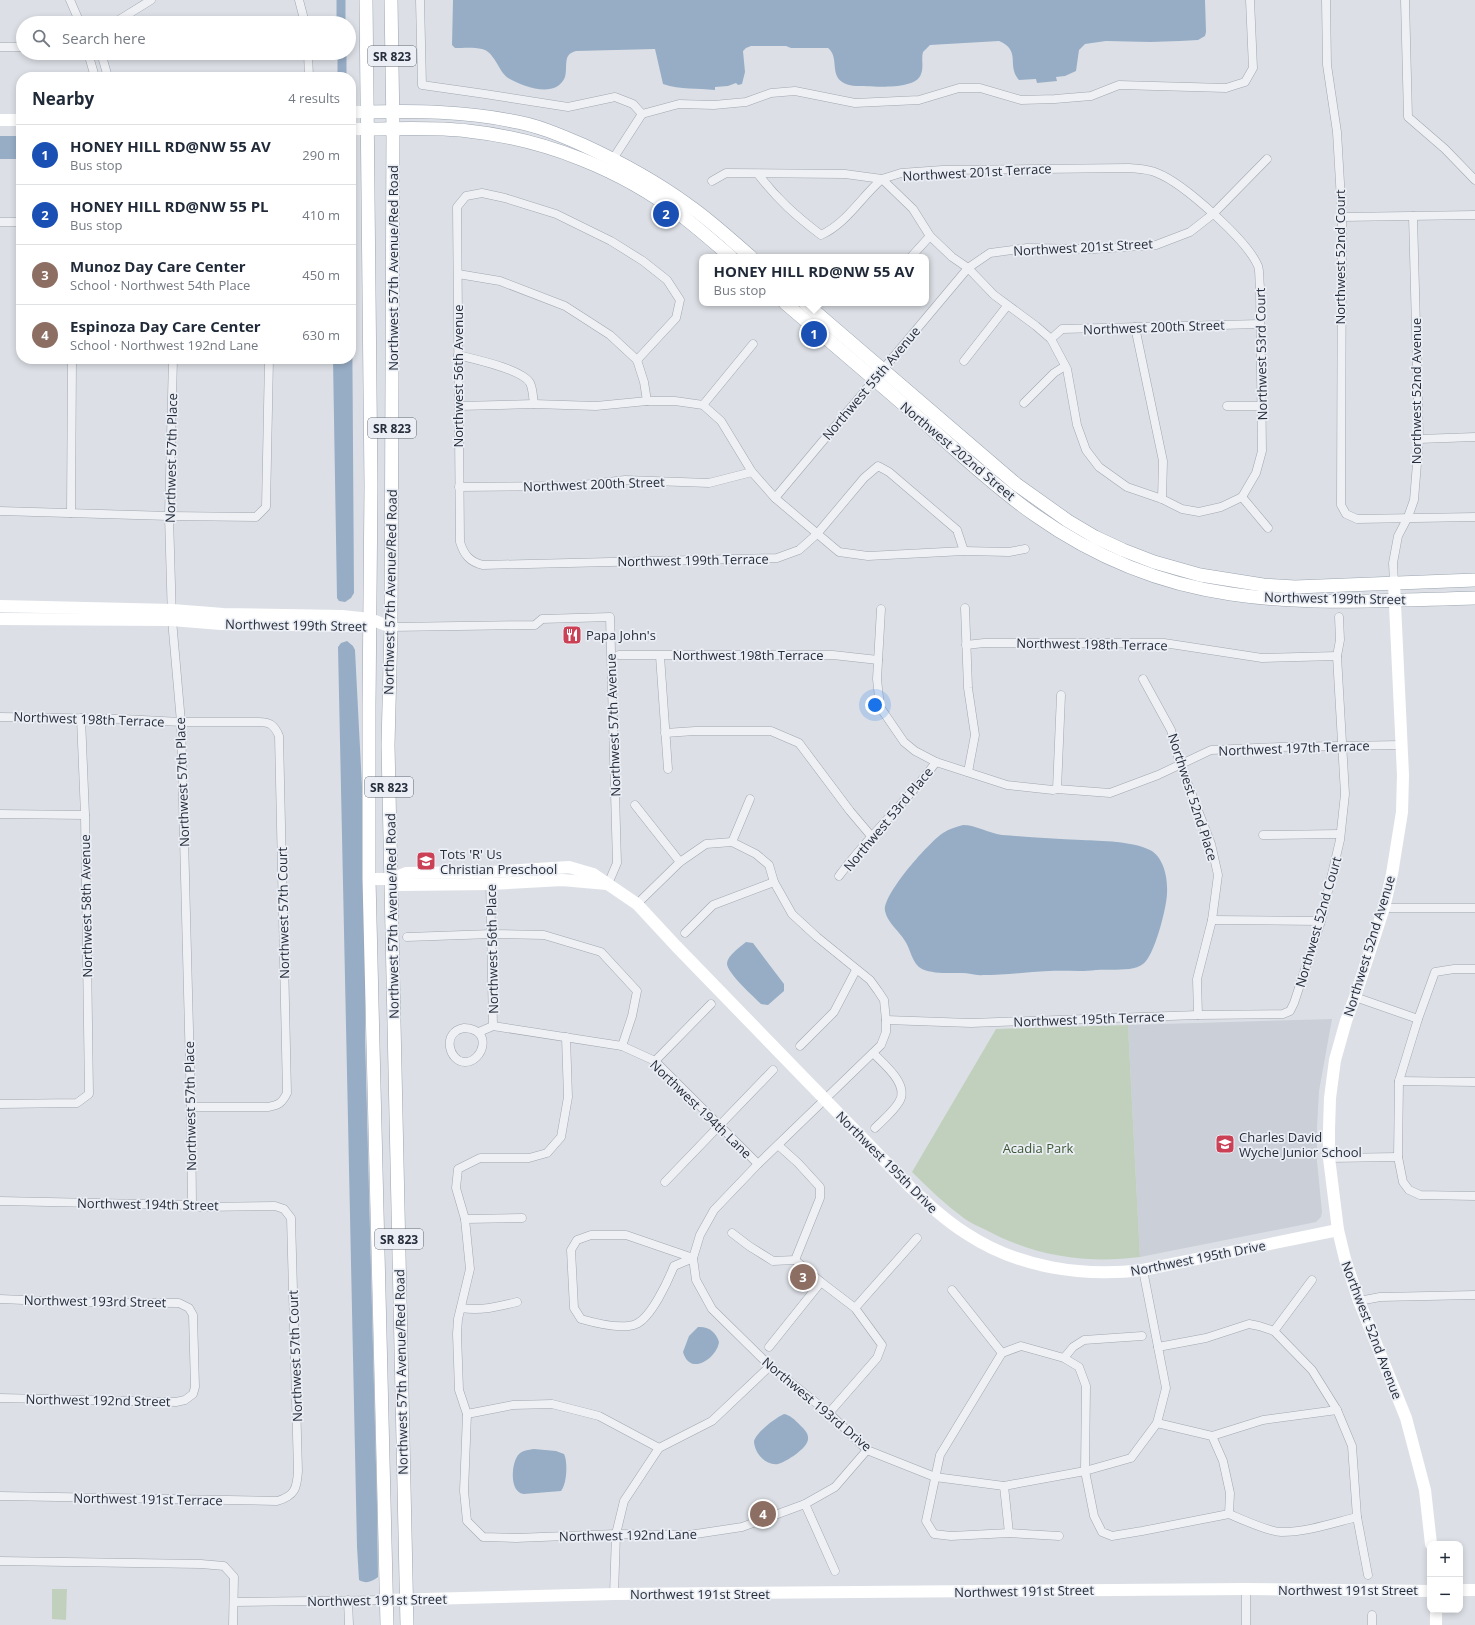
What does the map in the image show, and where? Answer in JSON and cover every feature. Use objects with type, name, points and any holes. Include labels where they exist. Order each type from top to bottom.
[{"type":"main road","name":"SR 823","points":[[366,0],[368,112]]},
{"type":"main road","name":"SR 823","points":[[391,0],[393,112]]},
{"type":"main road","points":[[368,112],[447,112],[513,121],[562,136],[614,159],[661,186],[689,205],[747,254]]},
{"type":"main road","name":"Northwest 57th Avenue/Red Road","points":[[368,112],[370,879],[387,1625]]},
{"type":"main road","name":"Northwest 57th Avenue/Red Road","points":[[393,112],[391,627],[388,745],[407,1625]]},
{"type":"main road","points":[[368,129],[446,129],[497,136],[544,146],[606,170],[654,197],[682,216],[727,254]]},
{"type":"main road","name":"Northwest 202nd Street","points":[[789,306],[878,374],[1042,504],[1095,537],[1151,568]]},
{"type":"main road","name":"Northwest 202nd Street","points":[[807,306],[878,374]]},
{"type":"main road","name":"Northwest 199th Street","points":[[1151,568],[1263,585],[1295,587],[1475,580]]},
{"type":"main road","name":"Northwest 199th Street","points":[[1151,568],[1198,588],[1262,598],[1326,601],[1475,598]]},
{"type":"street","points":[[70,0],[77,16]]},
{"type":"street","points":[[125,16],[151,0]]},
{"type":"street","points":[[299,0],[303,16]]},
{"type":"street","points":[[420,0],[422,85],[568,107],[615,97],[632,104],[642,114]]},
{"type":"street","points":[[606,170],[642,114],[679,104],[714,105],[746,102],[771,93],[796,91],[855,103],[919,100],[959,88],[980,88],[1021,100],[1091,96],[1119,85],[1226,88],[1245,82],[1253,68],[1250,0]]},
{"type":"street","name":"Northwest 52nd Court","points":[[1326,0],[1327,65],[1337,132],[1342,217],[1341,505],[1346,514],[1357,519],[1408,517]]},
{"type":"street","points":[[1405,0],[1408,116],[1445,149],[1475,180]]},
{"type":"street","points":[[0,47],[16,47]]},
{"type":"street","points":[[91,60],[94,72]]},
{"type":"street","points":[[92,64],[97,60]]},
{"type":"street","points":[[103,60],[107,72]]},
{"type":"street","points":[[308,60],[309,72]]},
{"type":"street","points":[[356,112],[368,112]]},
{"type":"street","points":[[0,120],[16,120]]},
{"type":"street","points":[[356,129],[368,129]]},
{"type":"street","name":"Northwest 201st Street","points":[[968,268],[990,253],[1027,248],[1094,249],[1156,245],[1190,232],[1213,214],[1268,159]]},
{"type":"street","name":"Northwest 201st Terrace","points":[[712,181],[726,173],[845,174],[882,179],[901,173],[942,170],[1129,168],[1156,172],[1190,193]]},
{"type":"street","points":[[758,174],[774,195],[801,220],[821,235],[834,229],[869,190],[882,179],[913,209],[930,236],[952,257],[968,268],[1008,306],[1051,339],[1065,366],[1077,425],[1086,450],[1099,467],[1127,487],[1162,499],[1182,508],[1199,512],[1221,507],[1242,497],[1268,528]]},
{"type":"street","name":"Northwest 56th Avenue","points":[[468,558],[463,551],[460,542],[457,207],[466,196],[482,193],[556,214],[611,241],[643,261],[667,280],[680,300],[676,318],[637,360]]},
{"type":"street","name":"Northwest 53rd Court","points":[[1190,193],[1248,249],[1258,267],[1262,452],[1256,473],[1242,497]]},
{"type":"street","points":[[1342,217],[1475,215]]},
{"type":"street","name":"Northwest 52nd Avenue","points":[[1413,216],[1419,439],[1414,500],[1408,517],[1398,536],[1393,562],[1403,775],[1402,812],[1392,874],[1384,908],[1346,1021],[1335,1060],[1329,1114],[1330,1158],[1338,1230],[1345,1259],[1359,1301],[1406,1418],[1425,1490],[1431,1541]]},
{"type":"street","points":[[0,222],[16,222]]},
{"type":"street","points":[[913,254],[930,236]]},
{"type":"street","name":"Northwest 55th Avenue","points":[[774,498],[968,268]]},
{"type":"street","points":[[458,274],[500,281],[565,306],[610,335],[637,360],[644,382],[647,401]]},
{"type":"street","points":[[964,361],[1008,306]]},
{"type":"street","name":"Northwest 200th Street","points":[[1051,339],[1062,329],[1260,324]]},
{"type":"street","points":[[1135,327],[1163,461],[1162,499]]},
{"type":"street","points":[[703,405],[753,344]]},
{"type":"street","points":[[458,355],[490,362],[525,378],[530,383],[534,404]]},
{"type":"street","points":[[71,513],[72,364]]},
{"type":"street","name":"Northwest 57th Place","points":[[173,364],[169,516],[172,615],[181,722],[191,1107],[192,1205]]},
{"type":"street","points":[[0,511],[256,517],[266,507],[269,364]]},
{"type":"street","points":[[1024,403],[1054,373],[1065,366]]},
{"type":"street","points":[[459,406],[534,404],[596,406],[647,401],[675,401],[703,405],[722,421],[752,472],[774,498],[839,552],[868,556],[964,551],[1009,552],[1026,549]]},
{"type":"street","points":[[1227,406],[1262,406]]},
{"type":"street","points":[[1419,439],[1475,437]]},
{"type":"street","name":"Northwest 199th Terrace","points":[[468,558],[474,563],[483,565],[777,558],[799,550],[816,534],[864,478],[878,466],[889,472],[957,530],[964,551]]},
{"type":"street","name":"Northwest 200th Street","points":[[459,487],[574,486],[625,480],[709,483],[752,472]]},
{"type":"street","points":[[1408,517],[1475,516]]},
{"type":"street","name":"Northwest 199th Street","points":[[0,606],[172,615],[222,624],[370,622],[391,627]]},
{"type":"street","points":[[965,608],[968,688],[975,735],[968,772]]},
{"type":"street","name":"Northwest 197th Terrace","points":[[881,609],[876,679],[880,707],[904,742],[915,751],[936,762],[1007,785],[1053,790],[1057,789],[1110,793],[1158,775],[1211,750],[1401,745]]},
{"type":"street","name":"Northwest 199th Street","points":[[0,619],[172,615]]},
{"type":"street","name":"Northwest 57th Avenue","points":[[391,627],[535,625],[542,619],[610,617],[617,863],[608,884]]},
{"type":"street","name":"Northwest 52nd Court","points":[[1290,1010],[1294,1003],[1321,921],[1340,840],[1345,794],[1341,746],[1337,656],[1340,640],[1339,617]]},
{"type":"street","name":"Northwest 198th Terrace","points":[[966,644],[1164,643],[1262,658],[1337,656]]},
{"type":"street","name":"Northwest 198th Terrace","points":[[618,655],[833,654],[878,660]]},
{"type":"street","points":[[660,656],[668,769]]},
{"type":"street","name":"Northwest 52nd Place","points":[[1143,679],[1171,730],[1180,764],[1210,844],[1218,875],[1212,920],[1197,980],[1198,1015]]},
{"type":"street","points":[[1057,789],[1061,694]]},
{"type":"street","name":"Northwest 198th Terrace","points":[[0,717],[81,718],[181,722],[269,722],[273,725]]},
{"type":"street","name":"Northwest 58th Avenue","points":[[0,1104],[77,1103],[89,1094],[85,815],[81,718]]},
{"type":"street","name":"Northwest 57th Court","points":[[191,1107],[268,1107],[278,1105],[283,1101],[287,1093],[279,736],[273,725]]},
{"type":"street","points":[[665,734],[695,731],[771,731],[799,743],[850,811],[872,837]]},
{"type":"street","name":"Northwest 53rd Place","points":[[839,876],[854,855],[918,786],[936,762]]},
{"type":"street","points":[[732,842],[750,799]]},
{"type":"street","points":[[635,805],[680,862]]},
{"type":"street","points":[[0,814],[85,815]]},
{"type":"street","points":[[1263,835],[1340,834]]},
{"type":"street","points":[[636,904],[680,862],[706,844],[732,842],[756,854],[769,865],[774,882],[792,914],[856,970],[870,980],[884,1000],[886,1032],[881,1045],[758,1164],[714,1210],[700,1235],[693,1258]]},
{"type":"street","name":"Northwest 195th Drive","points":[[370,879],[391,879],[399,885],[490,878],[569,867],[593,874],[636,904],[910,1187],[938,1214],[966,1234],[992,1249],[1023,1260],[1057,1269],[1115,1273],[1143,1270],[1338,1230]]},
{"type":"street","name":"Northwest 56th Place","points":[[490,878],[493,1026]]},
{"type":"street","points":[[685,933],[713,905],[774,882]]},
{"type":"street","points":[[1384,908],[1475,908]]},
{"type":"street","points":[[1212,920],[1321,921]]},
{"type":"street","points":[[407,936],[492,934],[544,935],[601,952],[637,991],[632,1016],[622,1046]]},
{"type":"street","points":[[1475,969],[1454,969],[1435,972],[1418,1019],[1400,1081],[1398,1157],[1403,1182],[1409,1190],[1420,1196],[1475,1196]]},
{"type":"street","points":[[800,1046],[834,1012],[856,970]]},
{"type":"street","points":[[1355,997],[1418,1019]]},
{"type":"street","points":[[655,1061],[711,1004]]},
{"type":"street","name":"Northwest 195th Terrace","points":[[886,1020],[971,1023],[1198,1015],[1283,1014],[1290,1010]]},
{"type":"street","points":[[479,1032],[482,1035],[483,1041],[478,1055],[469,1061],[459,1061],[454,1057],[450,1045],[451,1036],[457,1029],[470,1028],[479,1032],[493,1026]]},
{"type":"street","name":"Northwest 194th Lane","points":[[493,1026],[622,1046],[655,1061],[758,1164]]},
{"type":"street","points":[[566,1037],[568,1096],[561,1137],[547,1153],[529,1158],[480,1158],[458,1169],[456,1188],[465,1219],[470,1269],[458,1320],[459,1390],[467,1414],[513,1405],[552,1404],[599,1416],[659,1448]]},
{"type":"street","points":[[873,1053],[897,1078],[901,1088],[900,1101],[875,1128]]},
{"type":"street","points":[[665,1182],[773,1070]]},
{"type":"street","points":[[1400,1081],[1475,1082]]},
{"type":"street","points":[[778,1145],[798,1163],[820,1187],[820,1198],[796,1260]]},
{"type":"street","points":[[1330,1158],[1398,1157]]},
{"type":"street","name":"Northwest 194th Street","points":[[0,1201],[192,1205],[200,1207],[275,1206],[284,1209],[291,1218]]},
{"type":"street","name":"Northwest 57th Court","points":[[291,1218],[298,1471],[297,1485],[293,1493]]},
{"type":"street","points":[[465,1219],[522,1218]]},
{"type":"street","points":[[732,1233],[773,1261],[796,1260],[820,1282],[855,1308],[882,1345],[877,1358],[829,1413]]},
{"type":"street","points":[[591,1235],[626,1235],[693,1258],[674,1266],[656,1301],[643,1320],[634,1325],[605,1326],[581,1319],[574,1308],[571,1250],[577,1240],[591,1235]]},
{"type":"street","points":[[855,1308],[917,1238]]},
{"type":"street","name":"Northwest 193rd Drive","points":[[693,1258],[696,1280],[712,1309],[770,1366],[829,1413],[867,1450],[935,1477],[1004,1486],[1085,1471],[1131,1458],[1157,1423]]},
{"type":"street","points":[[1143,1270],[1166,1388],[1157,1423],[1212,1436],[1263,1420],[1337,1410]]},
{"type":"street","points":[[1274,1331],[1312,1280]]},
{"type":"street","points":[[769,1347],[820,1282]]},
{"type":"street","points":[[952,1290],[1002,1353]]},
{"type":"street","points":[[1359,1301],[1380,1297],[1475,1295]]},
{"type":"street","name":"Northwest 193rd Street","points":[[0,1299],[71,1302],[179,1303],[189,1308],[193,1315],[195,1387],[193,1394]]},
{"type":"street","points":[[461,1308],[480,1310],[517,1302]]},
{"type":"street","points":[[1158,1347],[1206,1338],[1249,1324],[1274,1331],[1312,1370],[1337,1410],[1352,1446],[1357,1517],[1368,1575]]},
{"type":"street","points":[[1064,1358],[1073,1347],[1084,1340],[1142,1336]]},
{"type":"street","points":[[1059,1536],[1009,1533],[951,1536],[934,1534],[926,1521],[940,1455],[1002,1353],[1021,1346],[1064,1358],[1079,1368],[1086,1386],[1085,1471],[1094,1516],[1102,1532],[1112,1536],[1229,1514],[1280,1532],[1314,1528],[1357,1517]]},
{"type":"street","points":[[614,1594],[616,1534],[624,1501],[659,1448],[712,1421],[770,1366]]},
{"type":"street","name":"Northwest 192nd Street","points":[[0,1398],[176,1402],[184,1400],[193,1394]]},
{"type":"street","name":"Northwest 192nd Lane","points":[[467,1414],[464,1491],[468,1521],[483,1537],[516,1538],[616,1534],[689,1535],[742,1527],[805,1504],[835,1487],[867,1450]]},
{"type":"street","points":[[1212,1436],[1222,1461],[1230,1493],[1229,1514]]},
{"type":"street","points":[[1004,1486],[1009,1533]]},
{"type":"street","name":"Northwest 191st Terrace","points":[[0,1496],[278,1501],[286,1499],[293,1493]]},
{"type":"street","points":[[805,1504],[835,1571]]},
{"type":"street","points":[[0,1561],[200,1564],[224,1566],[234,1577],[233,1625]]},
{"type":"street","points":[[1246,1589],[1246,1625]]},
{"type":"street","name":"Northwest 191st Street","points":[[234,1602],[387,1600],[614,1594],[1246,1589],[1427,1590]]},
{"type":"street","points":[[1463,1590],[1475,1590]]},
{"type":"street","points":[[348,1600],[349,1625]]},
{"type":"street","points":[[1436,1613],[1436,1625]]},
{"type":"street","points":[[1372,1615],[1372,1625]]},
{"type":"shaded area","name":"Charles David Wyche Junior School","points":[[1332,1019],[1319,1091],[1317,1127],[1317,1161],[1322,1212],[1321,1217],[1316,1222],[1140,1257],[1128,1025]]},
{"type":"green space","name":"Acadia Park","points":[[1128,1025],[1140,1257],[1100,1259],[1061,1256],[1042,1252],[1004,1239],[965,1219],[938,1197],[912,1172],[996,1029]]},
{"type":"green space","points":[[52,1589],[67,1589],[66,1620],[52,1619]]},
{"type":"water","points":[[453,0],[1205,0],[1206,32],[1205,36],[1198,40],[1150,42],[1106,41],[1085,44],[1079,50],[1076,71],[1065,76],[1056,77],[1057,81],[1037,83],[1036,79],[1019,80],[1015,74],[1010,49],[999,41],[930,45],[923,52],[922,71],[917,79],[911,83],[882,87],[856,86],[846,84],[840,80],[835,70],[834,58],[828,48],[751,46],[743,51],[745,72],[742,84],[738,85],[736,83],[728,86],[715,87],[715,90],[683,88],[663,84],[655,49],[576,51],[568,56],[565,77],[561,84],[555,88],[539,89],[522,85],[508,78],[490,54],[486,51],[476,48],[455,48],[452,45]]},
{"type":"water","points":[[0,136],[16,136],[16,159],[0,159]]},
{"type":"water","points":[[333,364],[352,364],[354,593],[351,598],[345,602],[339,601],[337,598]]},
{"type":"water","points":[[347,641],[355,650],[366,865],[365,1034],[378,1577],[366,1582],[359,1580],[357,1547],[338,647],[341,643]]},
{"type":"water","points":[[963,825],[973,826],[1002,835],[1126,843],[1143,847],[1155,853],[1162,863],[1166,875],[1167,893],[1165,909],[1159,931],[1147,960],[1139,967],[1121,970],[1049,971],[991,975],[926,971],[919,967],[916,964],[905,941],[888,919],[885,911],[886,903],[898,882],[908,869],[936,838],[953,828]]},
{"type":"water","points":[[746,942],[753,943],[784,984],[784,991],[768,1005],[761,1004],[741,984],[728,967],[727,963],[730,957]]},
{"type":"water","points":[[698,1327],[711,1330],[716,1335],[719,1342],[714,1354],[709,1359],[697,1364],[691,1363],[686,1359],[683,1352],[689,1336]]},
{"type":"water","points":[[784,1414],[792,1418],[807,1433],[807,1443],[791,1458],[782,1463],[769,1463],[758,1454],[754,1441],[767,1426]]},
{"type":"water","points":[[534,1449],[556,1451],[564,1454],[566,1473],[565,1483],[561,1491],[524,1494],[519,1492],[516,1488],[513,1470],[516,1458],[519,1454],[526,1450]]},
{"type":"waterway","points":[[341,0],[341,16]]},
{"type":"waterway","points":[[342,60],[342,72]]},
{"type":"place","name":"HONEY HILL RD@NW 55 PL","points":[[666,214]]},
{"type":"place","name":"HONEY HILL RD@NW 55 AV","points":[[814,334]]},
{"type":"place","name":"Papa John's","points":[[572,635]]},
{"type":"place","name":"Tots 'R' Us Christian Preschool","points":[[426,861]]},
{"type":"place","name":"Charles David Wyche Junior School","points":[[1225,1144]]},
{"type":"place","name":"Munoz Day Care Center","points":[[803,1277]]},
{"type":"place","name":"Espinoza Day Care Center","points":[[763,1514]]}]
